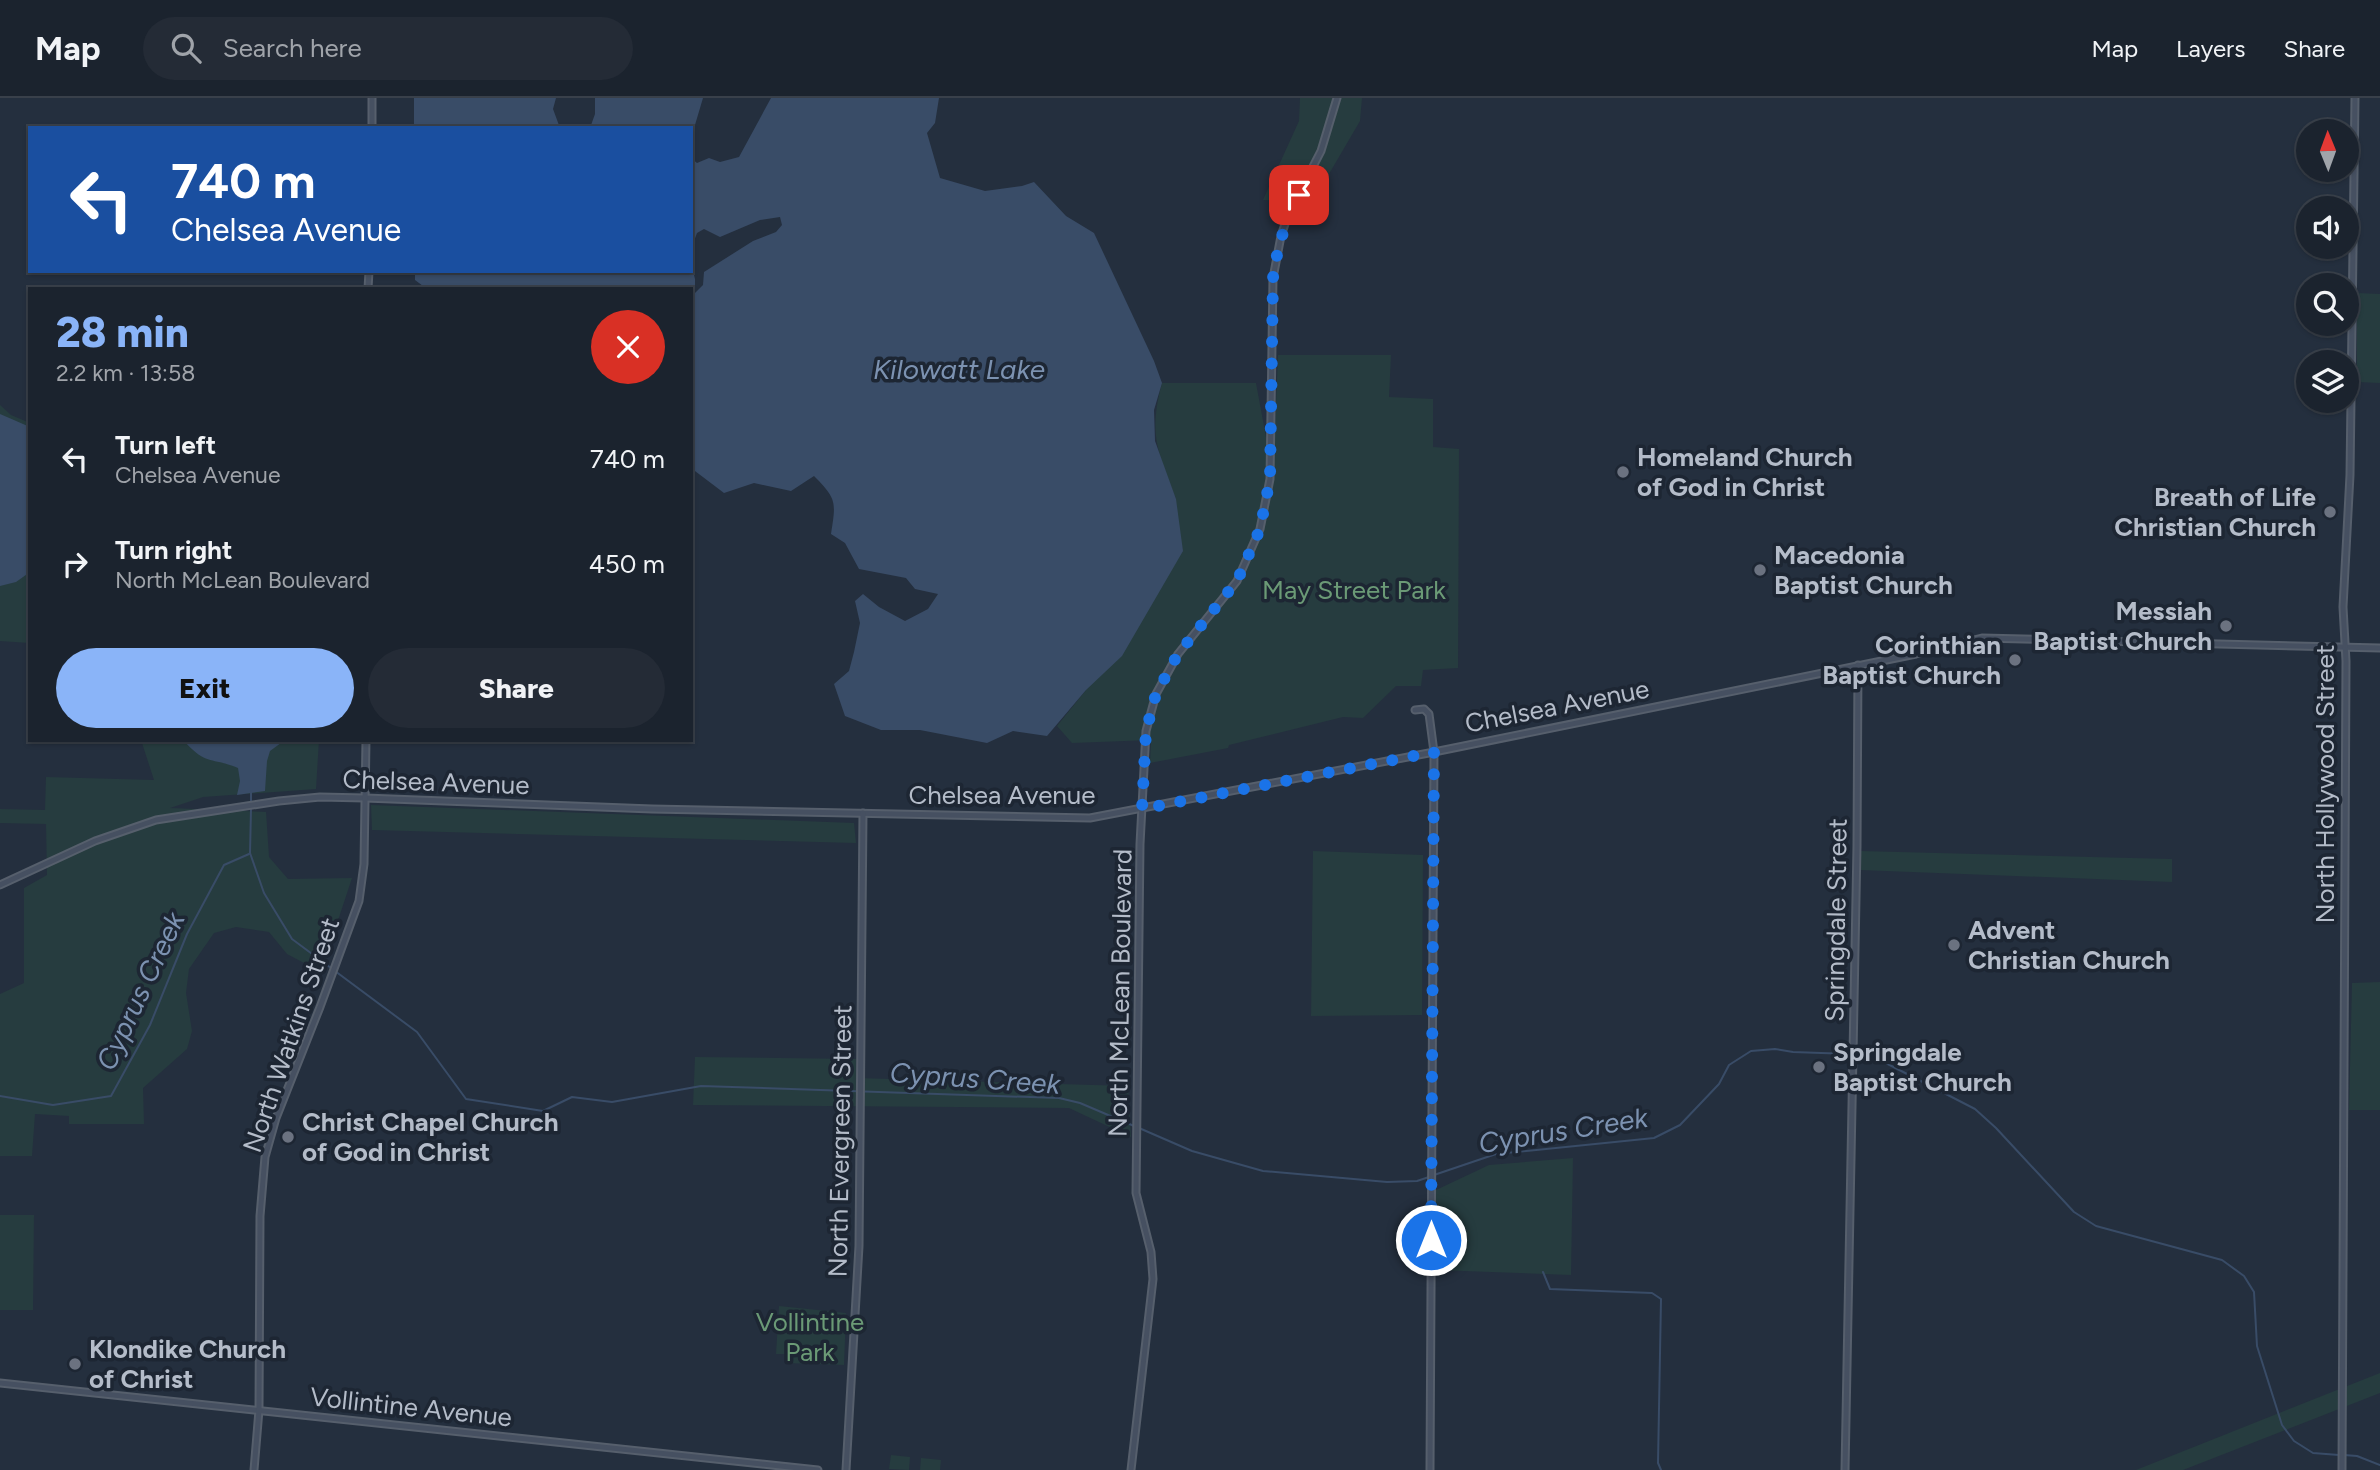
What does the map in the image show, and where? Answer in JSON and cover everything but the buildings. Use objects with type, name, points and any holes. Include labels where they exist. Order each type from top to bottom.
[{"type":"main road","points":[[372,98],[372,126]]},
{"type":"main road","name":"North McLean Boulevard","points":[[1131,1470],[1153,1279],[1151,1252],[1136,1193],[1142,809],[1146,731],[1156,694],[1178,654],[1237,581],[1260,529],[1270,479],[1273,278],[1276,257],[1288,215],[1321,151],[1337,98]]},
{"type":"main road","name":"North Hollywood Street","points":[[2342,1470],[2346,661],[2343,607],[2350,475],[2355,98]]},
{"type":"main road","name":"Chelsea Avenue","points":[[0,885],[95,841],[156,820],[279,801],[320,797],[652,809],[1090,818],[1434,752],[1982,638],[2380,648]]},
{"type":"main road","name":"Springdale Street","points":[[1845,1470],[1858,665]]},
{"type":"main road","points":[[1415,709],[1424,709],[1429,714],[1434,752],[1430,1470]]},
{"type":"main road","name":"North Watkins Street","points":[[254,1470],[259,1410],[260,1216],[265,1157],[276,1118],[329,984],[360,890],[364,864],[366,742]]},
{"type":"main road","name":"North Evergreen Street","points":[[846,1470],[859,1246],[863,813]]},
{"type":"main road","name":"Vollintine Avenue","points":[[0,1383],[818,1470]]},
{"type":"green space","points":[[1300,98],[1362,98],[1360,121],[1312,203],[1263,200],[1299,121]]},
{"type":"green space","points":[[2359,293],[2380,294],[2380,383],[2359,382]]},
{"type":"green space","name":"May Street Park","points":[[1278,355],[1391,355],[1389,397],[1433,399],[1433,447],[1459,449],[1458,668],[1423,670],[1421,686],[1396,686],[1363,718],[1343,717],[1229,745],[1228,748],[1150,763],[1151,740],[1072,743],[1057,726],[1086,690],[1176,499],[1157,442],[1156,416],[1162,383],[1256,383],[1273,475]]},
{"type":"green space","points":[[0,405],[11,415],[28,422],[28,643],[0,641]]},
{"type":"green space","points":[[142,742],[319,742],[316,789],[203,797],[170,808],[266,812],[269,857],[288,879],[352,878],[321,972],[287,954],[269,932],[236,927],[214,933],[189,969],[186,993],[192,1031],[187,1049],[143,1088],[144,1124],[69,1124],[69,1116],[35,1114],[32,1156],[0,1156],[0,994],[24,983],[24,888],[47,875],[46,824],[0,823],[0,809],[45,810],[46,777],[154,780]]},
{"type":"green space","points":[[371,805],[854,823],[856,843],[372,830]]},
{"type":"green space","points":[[1313,851],[1423,855],[1422,1015],[1311,1016]]},
{"type":"green space","points":[[1860,851],[2172,859],[2172,882],[1860,870]]},
{"type":"green space","points":[[2380,982],[2380,1110],[2349,1110],[2352,983]]},
{"type":"green space","points":[[695,1057],[856,1059],[857,1078],[1128,1086],[1131,1137],[1069,1108],[693,1105]]},
{"type":"green space","points":[[1573,1158],[1571,1275],[1436,1270],[1436,1190],[1489,1165]]},
{"type":"green space","points":[[0,1215],[34,1215],[33,1310],[0,1310]]},
{"type":"green space","name":"Vollintine Park","points":[[779,1306],[846,1313],[844,1365],[787,1363],[787,1354],[776,1354]]},
{"type":"green space","points":[[2380,1373],[2380,1393],[2183,1470],[2136,1470]]},
{"type":"green space","points":[[891,1455],[910,1457],[909,1470],[889,1469]]},
{"type":"green space","points":[[921,1458],[941,1460],[940,1470],[920,1470]]},
{"type":"water","points":[[414,98],[556,98],[553,109],[559,126],[414,126]]},
{"type":"water","points":[[595,98],[703,98],[693,132],[693,126],[591,126],[595,114]]},
{"type":"water","name":"Kilowatt Lake","points":[[771,98],[939,98],[935,123],[927,133],[940,178],[985,191],[1034,182],[1066,216],[1094,233],[1162,383],[1154,410],[1155,441],[1176,499],[1183,551],[1122,656],[1086,690],[1047,736],[1013,731],[987,743],[920,730],[881,730],[845,716],[834,684],[849,671],[854,652],[860,623],[855,601],[863,594],[879,607],[905,621],[928,609],[938,594],[915,589],[906,578],[859,569],[845,543],[831,534],[833,502],[827,490],[814,476],[791,491],[754,483],[724,493],[693,470],[693,287],[424,287],[415,280],[415,273],[693,271],[695,293],[703,285],[704,272],[753,241],[776,232],[782,225],[780,217],[760,220],[720,237],[704,229],[697,233],[693,244],[693,160],[697,163],[709,158],[720,162],[739,157]]},
{"type":"water","points":[[0,414],[28,426],[28,573],[16,582],[0,586]]},
{"type":"water","points":[[185,742],[282,742],[270,751],[265,791],[237,795],[240,781],[238,768],[204,758]]},
{"type":"waterway","points":[[251,791],[251,803]]},
{"type":"waterway","points":[[251,809],[250,853],[264,893],[292,939],[417,1032],[466,1099],[543,1111],[572,1097],[612,1102],[701,1086],[1059,1098],[1080,1103],[1134,1126]]},
{"type":"waterway","name":"Cyprus Creek","points":[[0,1096],[53,1105],[111,1096],[150,1025],[187,934],[224,865],[249,854]]},
{"type":"waterway","name":"Cyprus Creek","points":[[1434,1175],[1496,1154],[1654,1138],[1680,1125],[1719,1084],[1729,1065],[1751,1051],[1775,1049],[1850,1054]]},
{"type":"waterway","name":"Cyprus Creek","points":[[1855,1054],[1878,1059],[1975,1109],[2074,1212],[2096,1226],[2222,1260],[2244,1276],[2254,1292],[2257,1346],[2282,1425],[2294,1441],[2313,1453],[2339,1455]]},
{"type":"waterway","name":"Cyprus Creek","points":[[1139,1128],[1192,1151],[1263,1171],[1387,1182],[1417,1181],[1429,1177]]},
{"type":"waterway","points":[[1543,1272],[1550,1289],[1652,1293],[1661,1299],[1658,1463],[1661,1470]]},
{"type":"waterway","name":"Cyprus Creek","points":[[2344,1455],[2357,1456],[2380,1465]]},
{"type":"place","name":"Homeland Church of God in Christ","points":[[1623,472]]},
{"type":"place","name":"Breath of Life Christian Church","points":[[2330,512]]},
{"type":"place","name":"Macedonia Baptist Church","points":[[1760,570]]},
{"type":"place","name":"Messiah Baptist Church","points":[[2226,626]]},
{"type":"place","name":"Corinthian Baptist Church","points":[[2015,660]]},
{"type":"place","name":"Advent Christian Church","points":[[1954,945]]},
{"type":"place","name":"Springdale Baptist Church","points":[[1819,1067]]},
{"type":"place","name":"Christ Chapel Church of God in Christ","points":[[288,1137]]},
{"type":"place","name":"Klondike Church of Christ","points":[[75,1364]]},
{"type":"route","points":[[1299,195],[1281,236],[1273,278],[1270,479],[1260,529],[1237,581],[1178,654],[1156,694],[1146,731],[1142,809],[1434,752],[1431,1240]]}]
